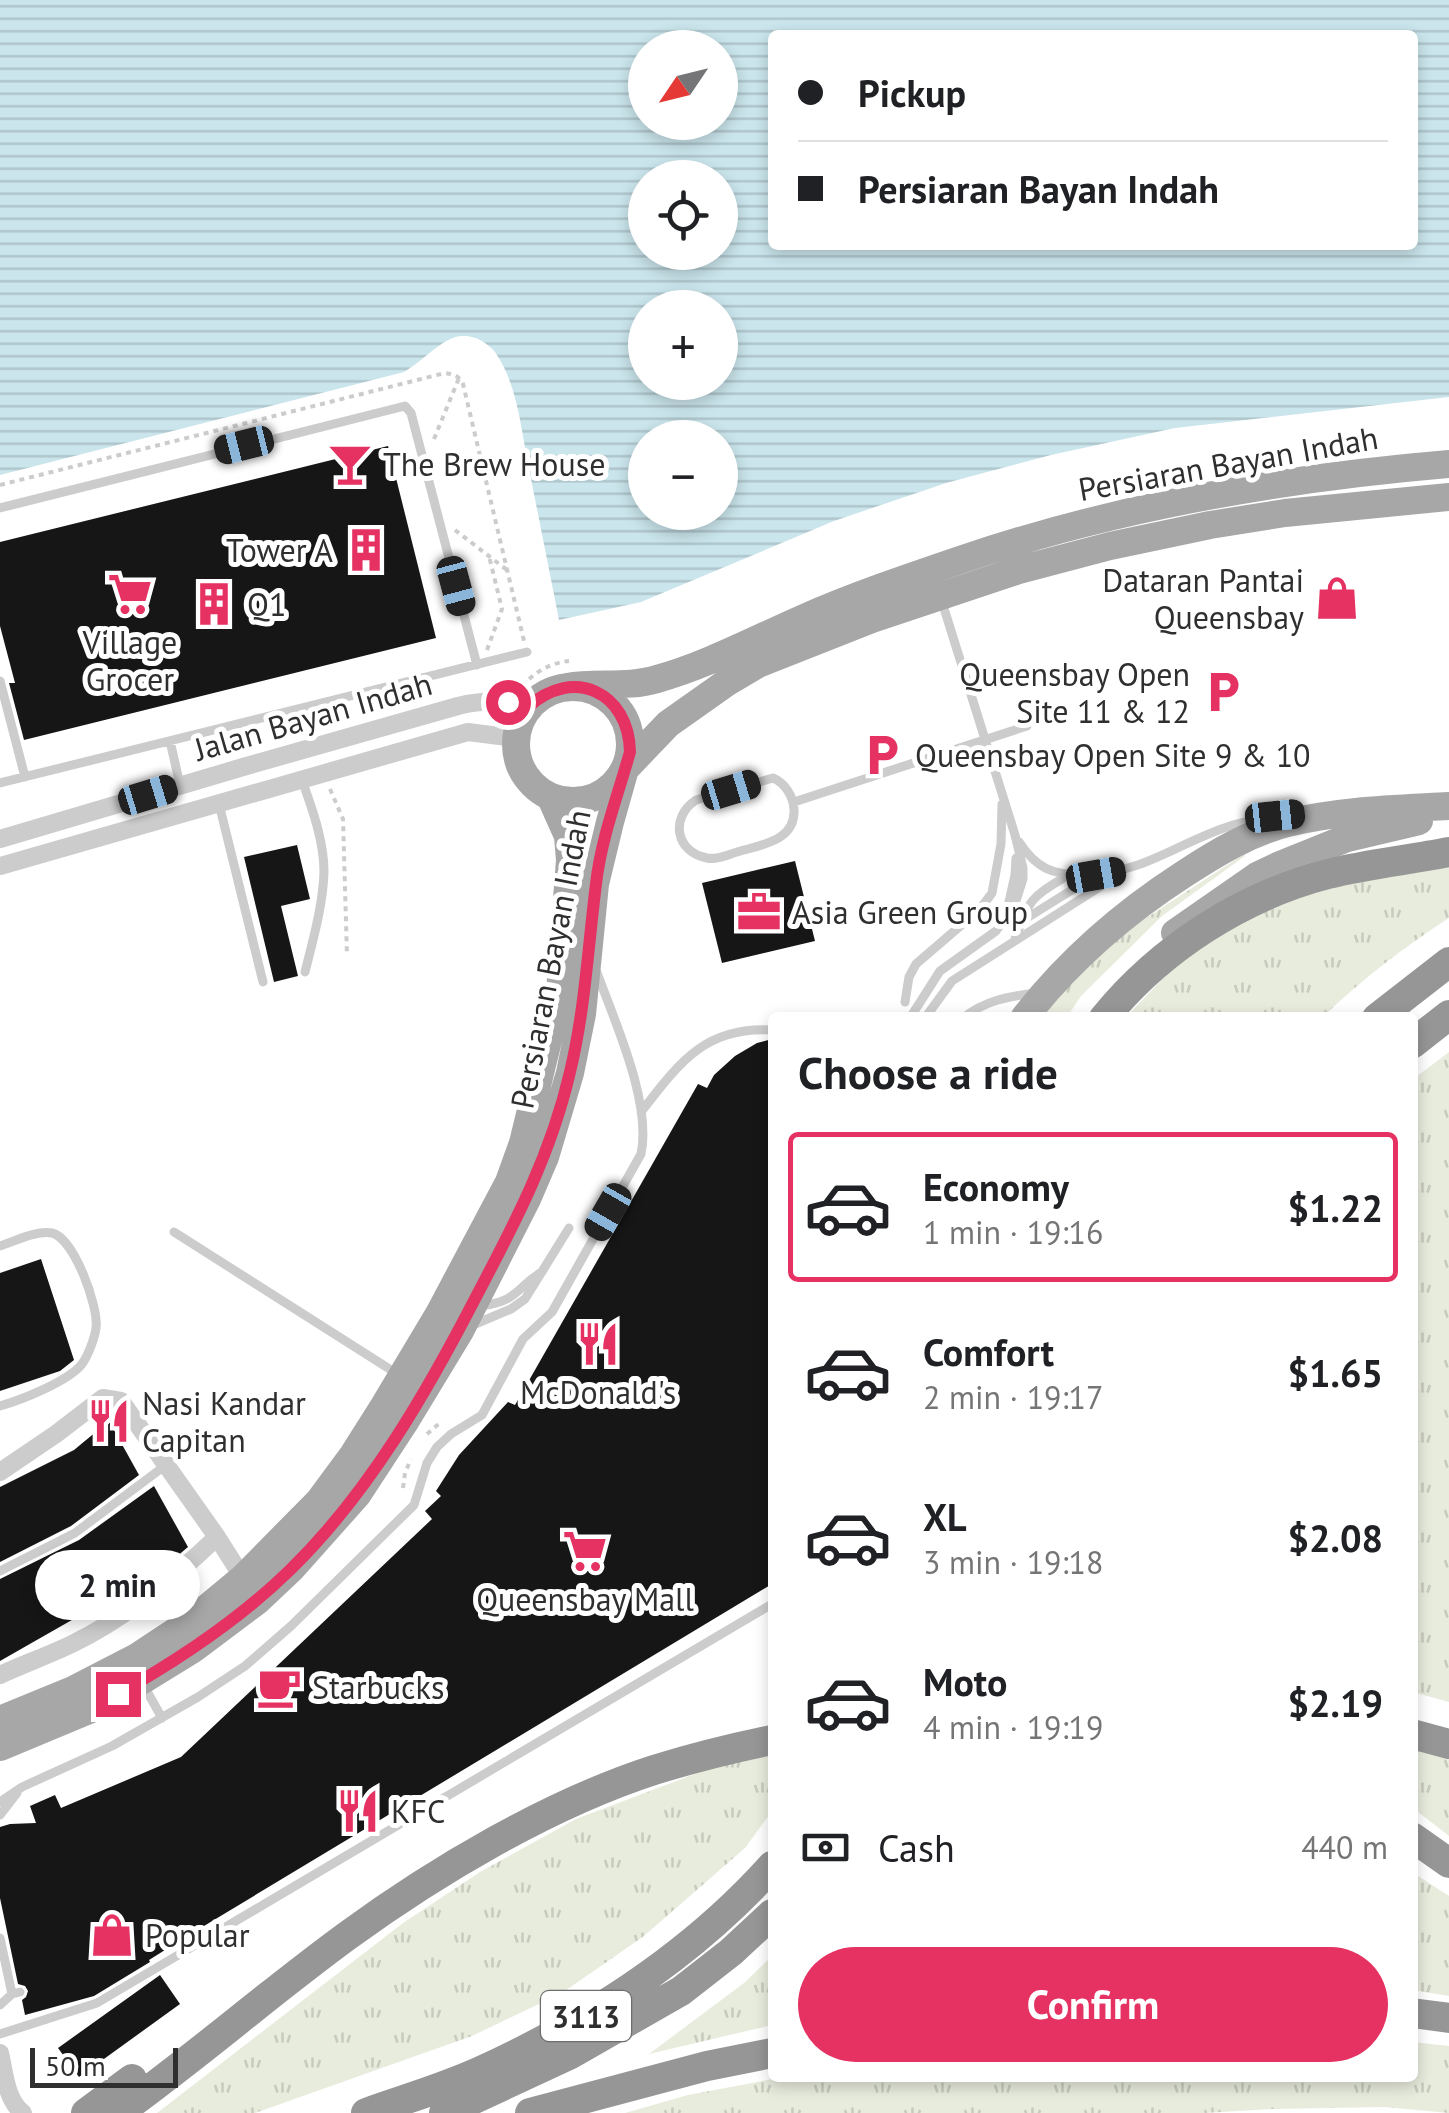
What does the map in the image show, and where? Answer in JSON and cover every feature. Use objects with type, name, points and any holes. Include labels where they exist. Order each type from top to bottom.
[{"type":"highway","points":[[1108,1012],[1133,984],[1173,952],[1233,911],[1274,891],[1327,874],[1449,852]]},
{"type":"highway","points":[[1384,1012],[1449,962]]},
{"type":"highway","points":[[1418,1039],[1449,1015]]},
{"type":"highway","points":[[1418,1736],[1449,1744]]},
{"type":"highway","points":[[118,2113],[350,1934],[459,1862],[562,1807],[651,1771],[768,1741]]},
{"type":"highway","points":[[1418,1841],[1449,1864]]},
{"type":"highway","name":"3113","points":[[366,2113],[479,2072],[592,2013],[694,1942],[768,1870]]},
{"type":"highway","name":"3113","points":[[444,2113],[569,2055],[680,1991],[768,1918]]},
{"type":"highway","points":[[86,2113],[236,2002],[251,1997],[264,1999]]},
{"type":"highway","points":[[1418,2014],[1449,2018]]},
{"type":"highway","points":[[530,2113],[768,2054]]},
{"type":"main road","name":"Persiaran Bayan Indah","points":[[567,687],[630,684],[676,674],[834,605],[1037,535],[1188,499],[1284,482],[1449,464]]},
{"type":"main road","name":"Persiaran Bayan Indah","points":[[0,1747],[96,1707],[228,1623],[292,1568],[357,1495],[406,1420],[465,1320],[528,1199],[545,1157],[570,1073],[582,1014],[598,867],[625,769],[668,724],[758,664],[939,595],[1019,570],[1210,525],[1285,513],[1449,497]]},
{"type":"main road","points":[[567,687],[584,688],[614,704],[630,735],[630,752],[616,783],[585,801],[551,798],[535,788],[516,757],[515,738],[528,707],[552,690],[567,687]]},
{"type":"main road","name":"Persiaran Bayan Indah","points":[[0,1720],[73,1690],[137,1657],[190,1622],[242,1578],[319,1501],[402,1377],[510,1182],[534,1100],[560,991],[570,860],[568,836],[551,798]]},
{"type":"main road","points":[[1029,1012],[1076,957],[1113,924],[1223,850],[1288,823],[1359,811],[1449,806]]},
{"type":"main road","points":[[1107,1012],[1128,981],[1173,935],[1257,876],[1347,838],[1449,815]]},
{"type":"street","name":"Jalan Bayan Indah","points":[[0,839],[458,706],[490,701],[528,707]]},
{"type":"street","name":"Jalan Bayan Indah","points":[[0,866],[468,732],[515,738]]},
{"type":"street","points":[[0,1472],[103,1398],[121,1401],[242,1578]]},
{"type":"street","points":[[0,1675],[75,1642],[123,1615],[185,1567],[216,1536]]},
{"type":"street","points":[[0,2053],[13,2112]]},
{"type":"lane","points":[[0,508],[401,405],[410,410],[480,664]]},
{"type":"lane","points":[[914,1012],[940,971],[996,930],[1006,918],[1015,904],[1022,879],[1014,835],[939,595]]},
{"type":"lane","points":[[0,784],[527,652]]},
{"type":"lane","points":[[0,681],[25,778]]},
{"type":"lane","points":[[794,802],[1027,726]]},
{"type":"lane","points":[[170,742],[180,785]]},
{"type":"lane","points":[[766,779],[780,781],[794,802],[791,824],[774,842],[713,859],[694,853],[679,836],[678,821],[696,800],[766,779]]},
{"type":"lane","points":[[302,780],[316,822],[324,870],[305,972]]},
{"type":"lane","points":[[904,1002],[908,978],[916,964],[980,909],[992,893],[1001,844],[1002,796]]},
{"type":"lane","points":[[218,804],[263,982]]},
{"type":"lane","points":[[1014,835],[1026,854],[1044,870],[1096,875],[1156,860],[1228,826],[1275,816],[1334,815]]},
{"type":"lane","points":[[929,1012],[952,981],[1126,870]]},
{"type":"lane","points":[[1015,939],[1034,896],[1068,875]]},
{"type":"lane","points":[[1022,920],[1096,875]]},
{"type":"lane","points":[[0,1802],[22,1787],[112,1746],[245,1666],[414,1504],[426,1463],[437,1448],[450,1434],[482,1415],[523,1339],[552,1312],[641,1154],[641,1112],[630,1068],[590,951]]},
{"type":"lane","points":[[971,1012],[1000,998],[1044,992]]},
{"type":"lane","points":[[641,1112],[678,1064],[699,1048],[724,1036],[768,1030]]},
{"type":"lane","points":[[465,1320],[518,1305],[532,1291],[569,1228]]},
{"type":"lane","points":[[0,1246],[46,1232],[57,1234],[78,1259],[96,1315],[96,1329],[82,1365],[46,1388],[0,1406]]},
{"type":"lane","points":[[174,1232],[402,1377]]},
{"type":"lane","points":[[465,1320],[515,1294],[544,1271]]},
{"type":"lane","points":[[0,1571],[75,1533],[166,1465]]},
{"type":"lane","points":[[0,2034],[98,2004],[768,1606]]},
{"type":"lane","points":[[141,1681],[162,1718]]},
{"type":"lane","points":[[0,1815],[22,1787]]},
{"type":"lane","points":[[0,1938],[16,1993]]},
{"type":"lane","points":[[0,1992],[16,1993]]},
{"type":"lane","points":[[0,2005],[16,1993]]},
{"type":"path","points":[[0,486],[453,374],[460,378],[532,674]]},
{"type":"path","points":[[424,461],[460,378]]},
{"type":"path","points":[[349,398],[351,406]]},
{"type":"path","points":[[238,425],[241,434]]},
{"type":"path","points":[[128,453],[130,462]]},
{"type":"path","points":[[438,517],[507,570]]},
{"type":"path","points":[[480,664],[502,609],[490,556]]},
{"type":"path","points":[[321,774],[343,819],[347,956]]},
{"type":"path","points":[[404,1482],[405,1474]]},
{"type":"green space","points":[[1244,854],[1162,916],[1081,996],[1070,1012],[1044,1012],[1081,970],[1137,924]]},
{"type":"green space","points":[[1449,867],[1449,918],[1383,965],[1329,1012],[1131,1012],[1193,952],[1273,905],[1360,880]]},
{"type":"green space","points":[[1449,1052],[1449,1702],[1418,1693],[1418,1075]]},
{"type":"green space","points":[[1418,1748],[1449,1757],[1449,1836],[1418,1812]]},
{"type":"green space","points":[[768,1750],[768,1816],[745,1848],[644,1936],[562,1993],[472,2036],[255,2113],[157,2113],[403,1923],[480,1872],[576,1819]]},
{"type":"green space","points":[[1418,1876],[1449,1896],[1449,1996],[1418,1991]]},
{"type":"green space","points":[[768,1960],[768,2026],[649,2054],[744,1983]]},
{"type":"green space","points":[[1418,2043],[1449,2046],[1449,2113],[1384,2107],[1205,2113],[625,2113],[688,2095],[768,2080],[1418,2082]]},
{"type":"water","points":[[0,0],[1449,0],[1449,397],[1175,428],[1051,455],[946,483],[834,521],[641,602],[559,620],[521,424],[503,365],[484,342],[462,336],[448,340],[404,372],[0,475]]},
{"type":"building","name":"Q1","points":[[388,446],[436,638],[24,740],[0,626],[0,542]]},
{"type":"building","points":[[297,845],[310,899],[281,906],[298,976],[274,982],[244,857]]},
{"type":"building","name":"Asia Green Group","points":[[795,861],[815,941],[722,963],[702,883]]},
{"type":"building","name":"Queensbay Mall","points":[[768,1040],[768,1586],[94,1996],[25,2015],[22,2000],[28,1991],[18,1984],[0,1898],[0,1827],[36,1823],[30,1806],[55,1795],[61,1808],[181,1757],[432,1519],[425,1511],[441,1496],[436,1491],[459,1455],[508,1402],[515,1405],[698,1084],[707,1088],[714,1075],[735,1056]]},
{"type":"building","points":[[41,1259],[74,1360],[60,1371],[0,1391],[0,1273]]},
{"type":"building","points":[[109,1421],[139,1475],[71,1526],[0,1562],[0,1487],[74,1450]]},
{"type":"building","points":[[154,1486],[188,1547],[163,1568],[0,1661],[0,1579],[79,1540]]},
{"type":"building","points":[[160,1975],[180,2004],[79,2077],[58,2048]]},
{"type":"place","name":"The Brew House","points":[[350,464]]},
{"type":"place","name":"Tower A","points":[[366,550]]},
{"type":"place","name":"Village Grocer","points":[[130,594]]},
{"type":"place","name":"Dataran Pantai Queensbay","points":[[1337,598]]},
{"type":"place","name":"Q1","points":[[214,604]]},
{"type":"place","name":"Queensbay Open Site 11 & 12","points":[[1223,692]]},
{"type":"place","name":"Queensbay Open Site 9 & 10","points":[[882,755]]},
{"type":"place","name":"Asia Green Group","points":[[759,912]]},
{"type":"place","name":"McDonald's","points":[[598,1344]]},
{"type":"place","name":"Nasi Kandar Capitan","points":[[109,1421]]},
{"type":"place","name":"Queensbay Mall","points":[[585,1551]]},
{"type":"place","name":"Starbucks","points":[[279,1687]]},
{"type":"place","name":"KFC","points":[[358,1811]]},
{"type":"place","name":"Popular","points":[[112,1935]]},
{"type":"route","points":[[118,1694],[193,1649],[256,1600],[292,1568],[357,1495],[460,1331],[528,1199],[545,1157],[576,1044],[598,867],[630,752],[630,735],[614,704],[584,688],[552,690],[528,707],[508,702]]}]
